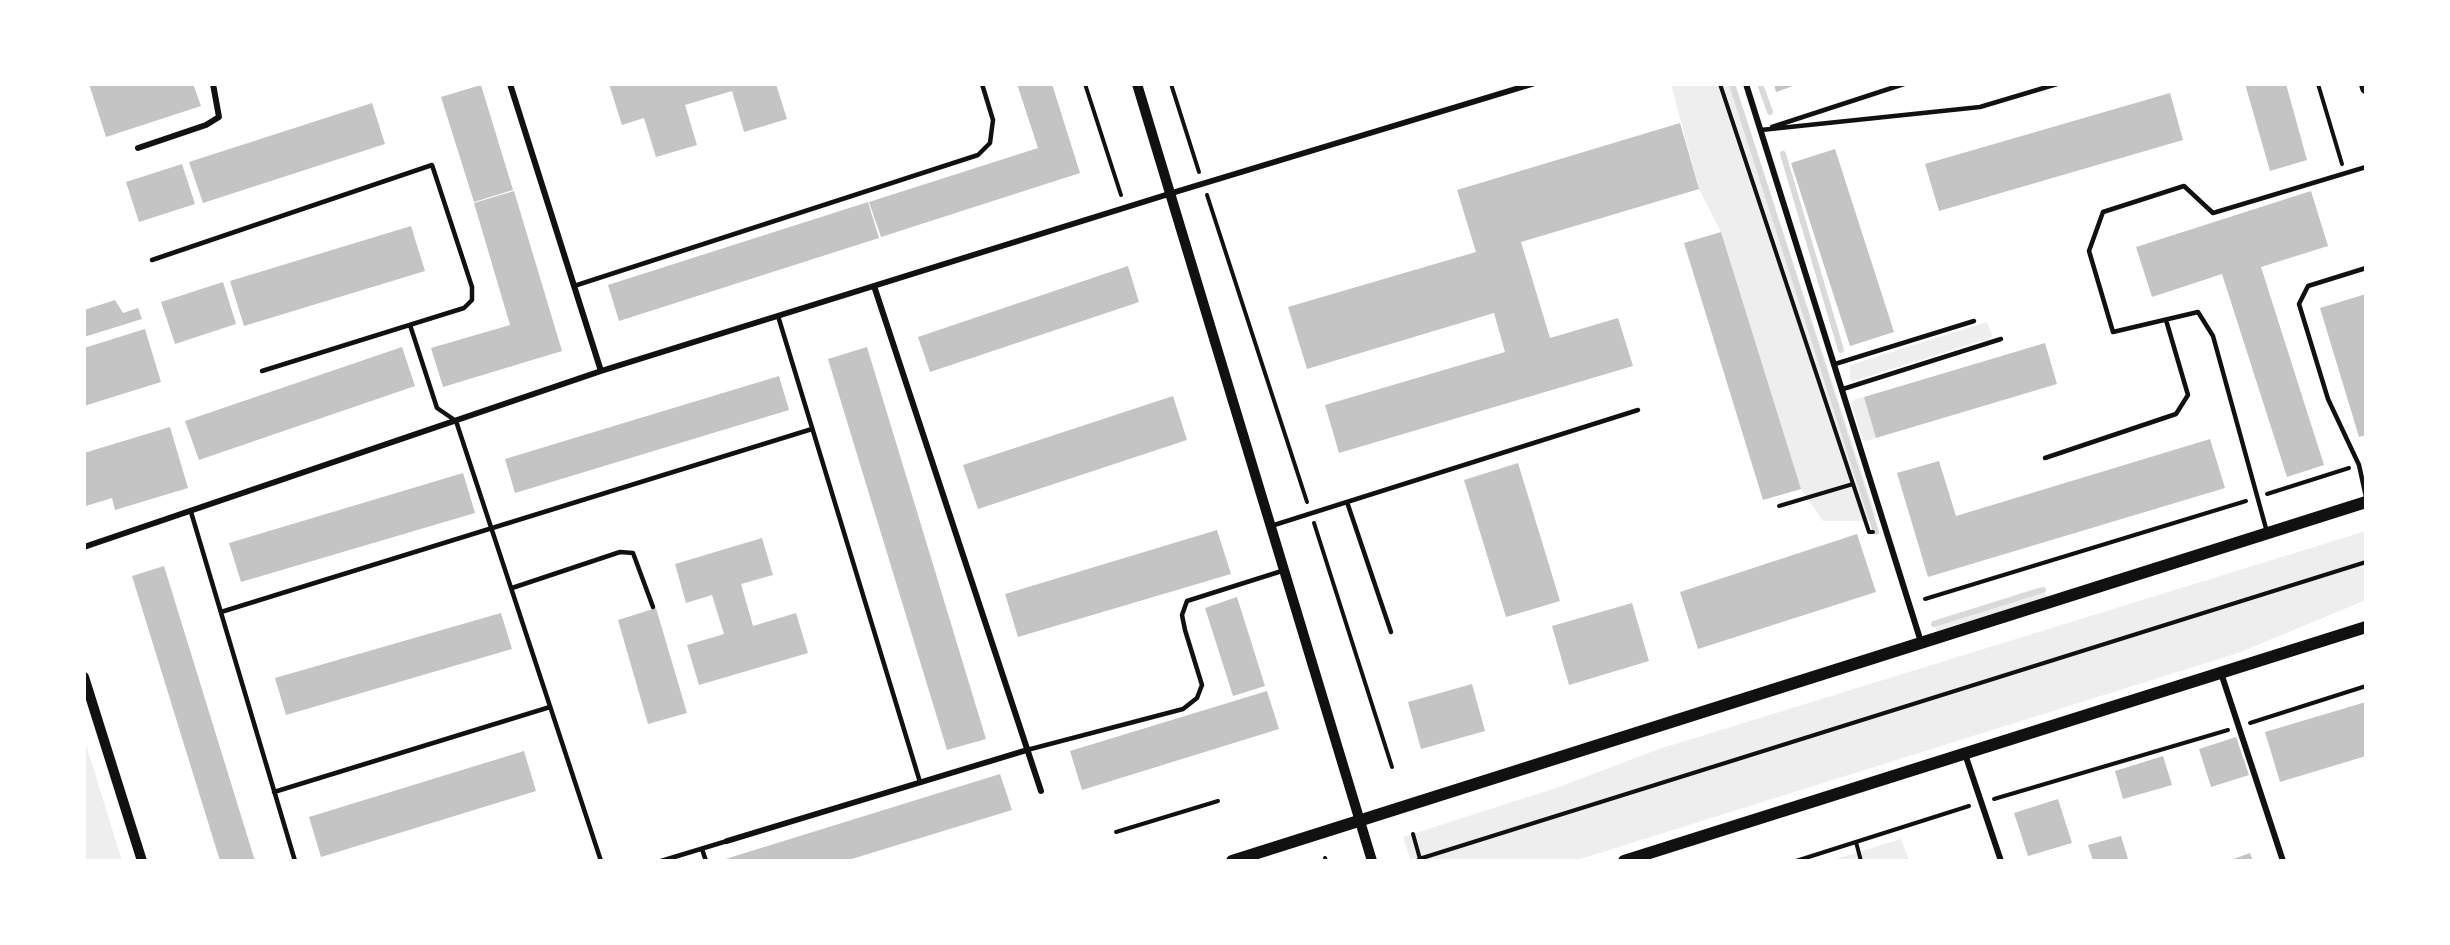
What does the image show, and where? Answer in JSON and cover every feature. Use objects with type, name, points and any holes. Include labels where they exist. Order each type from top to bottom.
[{"type":"main road","points":[[2365,84],[2366,88]]},
{"type":"main road","points":[[1232,861],[2366,502]]},
{"type":"main road","points":[[1624,861],[2366,627]]},
{"type":"street","points":[[138,148],[206,125],[219,117],[213,84]]},
{"type":"street","points":[[510,84],[601,371]]},
{"type":"street","points":[[1137,84],[1172,193],[1372,861]]},
{"type":"street","points":[[84,547],[601,371],[1125,207],[1532,84]]},
{"type":"street","points":[[1746,84],[1922,642]]},
{"type":"street","points":[[874,286],[1041,791]]},
{"type":"street","points":[[2221,673],[2283,861]]},
{"type":"street","points":[[84,677],[142,861]]},
{"type":"street","points":[[727,841],[1027,750]]},
{"type":"street","points":[[1965,754],[2001,861]]},
{"type":"lane","points":[[574,286],[978,155],[990,142],[993,120],[981,84]]},
{"type":"lane","points":[[1761,130],[1904,84]]},
{"type":"lane","points":[[1761,130],[1980,107],[2057,84]]},
{"type":"lane","points":[[152,260],[432,165],[472,287],[472,300],[464,308],[262,371]]},
{"type":"lane","points":[[2266,532],[2213,336],[2198,312],[2113,332],[2089,251],[2103,212],[2184,186],[2213,213],[2366,167]]},
{"type":"lane","points":[[2366,268],[2308,286],[2299,304],[2328,399],[2359,465],[2366,497]]},
{"type":"lane","points":[[778,316],[920,782]]},
{"type":"lane","points":[[2044,459],[2176,414],[2188,395],[2166,320]]},
{"type":"lane","points":[[1835,364],[1974,321]]},
{"type":"lane","points":[[410,325],[437,408],[456,421],[601,861]]},
{"type":"lane","points":[[1843,389],[2001,339]]},
{"type":"lane","points":[[1272,526],[1638,410]]},
{"type":"lane","points":[[221,612],[812,429]]},
{"type":"lane","points":[[1347,502],[1391,632]]},
{"type":"lane","points":[[191,512],[295,861]]},
{"type":"lane","points":[[512,588],[620,552],[633,553],[653,606]]},
{"type":"lane","points":[[1027,750],[1183,709],[1197,698],[1202,685],[1182,615],[1187,601],[1285,570]]},
{"type":"lane","points":[[274,792],[550,707]]},
{"type":"lane","points":[[661,861],[727,841]]},
{"type":"lane","points":[[702,849],[706,861]]},
{"type":"path","points":[[1085,84],[1125,207]]},
{"type":"path","points":[[1172,84],[1392,767]]},
{"type":"path","points":[[1720,84],[1869,532],[1888,532]]},
{"type":"path","points":[[2318,84],[2345,174]]},
{"type":"path","points":[[1199,172],[1210,168]]},
{"type":"path","points":[[1925,599],[2359,465]]},
{"type":"path","points":[[1779,506],[1853,484]]},
{"type":"path","points":[[1413,834],[1420,860],[2366,562]]},
{"type":"path","points":[[1796,861],[1981,802],[2239,727],[2366,686]]},
{"type":"path","points":[[1116,832],[1218,801]]},
{"type":"path","points":[[1856,842],[1861,861]]},
{"type":"shaded area","points":[[1671,84],[1735,84],[1876,516],[1865,521],[1823,521],[1801,489],[1721,232],[1699,189]]},
{"type":"shaded area","points":[[1987,322],[1993,337],[1854,381],[1850,379],[1850,365]]},
{"type":"shaded area","points":[[1864,397],[1876,438],[1867,441],[1863,440],[1851,404],[1854,400]]},
{"type":"shaded area","points":[[2366,531],[2366,600],[2238,653],[1574,861],[1411,861],[1403,837],[1559,787],[1656,750]]},
{"type":"shaded area","points":[[2040,587],[2050,600],[1940,636],[1932,621]]},
{"type":"shaded area","points":[[84,738],[122,861],[84,861]]},
{"type":"shaded area","points":[[1901,839],[1909,861],[1829,861]]},
{"type":"building","points":[[89,84],[193,84],[201,106],[106,137]]},
{"type":"building","points":[[609,84],[776,84],[787,119],[744,132],[732,91],[685,105],[697,145],[656,157],[644,118],[622,125]]},
{"type":"building","points":[[1017,84],[1052,84],[1080,173],[881,237],[869,202],[1038,148]]},
{"type":"building","points":[[1774,84],[1799,84],[1776,92]]},
{"type":"building","points":[[2245,84],[2286,84],[2307,160],[2270,171]]},
{"type":"building","points":[[481,85],[513,190],[474,202],[441,97]]},
{"type":"building","points":[[2170,93],[2183,140],[1939,211],[1925,164]]},
{"type":"building","points":[[372,103],[385,144],[203,203],[189,162]]},
{"type":"building","points":[[1680,123],[1699,189],[1521,242],[1550,338],[1618,318],[1633,366],[1339,453],[1325,405],[1505,352],[1494,313],[1307,369],[1288,307],[1476,252],[1457,190]]},
{"type":"building","points":[[1835,149],[1894,332],[1850,346],[1791,163]]},
{"type":"building","points":[[182,164],[195,204],[139,222],[126,182]]},
{"type":"building","points":[[514,191],[562,351],[443,387],[431,348],[510,325],[474,203]]},
{"type":"building","points":[[2311,191],[2328,246],[2261,267],[2324,465],[2287,477],[2222,274],[2152,297],[2136,247]]},
{"type":"building","points":[[868,202],[879,238],[619,321],[608,285]]},
{"type":"building","points":[[411,226],[425,271],[244,326],[230,281]]},
{"type":"building","points":[[1721,232],[1801,489],[1763,500],[1684,243]]},
{"type":"building","points":[[1128,266],[1139,302],[930,372],[918,337]]},
{"type":"building","points":[[223,282],[236,324],[175,344],[161,302]]},
{"type":"building","points":[[2366,294],[2366,435],[2359,437],[2320,308]]},
{"type":"building","points":[[115,300],[123,313],[138,308],[142,319],[84,337],[84,310]]},
{"type":"building","points":[[145,329],[161,382],[84,406],[84,348]]},
{"type":"building","points":[[2045,343],[2057,384],[1876,438],[1864,397]]},
{"type":"building","points":[[402,347],[415,386],[199,460],[185,421]]},
{"type":"building","points":[[867,347],[986,739],[947,750],[828,359]]},
{"type":"building","points":[[779,376],[789,410],[515,493],[505,459]]},
{"type":"building","points":[[1173,396],[1187,440],[978,509],[963,465]]},
{"type":"building","points":[[170,427],[188,488],[115,510],[112,498],[86,506],[84,453]]},
{"type":"building","points":[[2210,439],[2225,488],[1928,577],[1897,473],[1939,461],[1956,516]]},
{"type":"building","points":[[1518,463],[1560,601],[1506,617],[1464,480]]},
{"type":"building","points":[[463,473],[475,513],[241,582],[229,543]]},
{"type":"building","points":[[1217,530],[1231,574],[1018,637],[1005,594]]},
{"type":"building","points":[[1857,534],[1876,592],[1698,649],[1680,592]]},
{"type":"building","points":[[762,538],[773,575],[741,584],[753,626],[796,613],[808,653],[699,685],[687,645],[724,634],[712,595],[686,603],[675,564]]},
{"type":"building","points":[[164,566],[255,861],[220,861],[132,576]]},
{"type":"building","points":[[1237,597],[1265,686],[1233,696],[1205,608]]},
{"type":"building","points":[[1632,603],[1649,661],[1569,685],[1552,626]]},
{"type":"building","points":[[656,608],[687,713],[648,724],[618,620]]},
{"type":"building","points":[[501,613],[512,649],[286,715],[275,678]]},
{"type":"building","points":[[1472,684],[1485,731],[1421,749],[1408,702]]},
{"type":"building","points":[[1267,691],[1279,729],[1082,790],[1070,751]]},
{"type":"building","points":[[2366,702],[2366,756],[2280,782],[2265,732]]},
{"type":"building","points":[[2236,737],[2249,775],[2211,787],[2199,749]]},
{"type":"building","points":[[524,751],[536,791],[321,857],[309,817]]},
{"type":"building","points":[[2163,756],[2172,785],[2123,799],[2115,771]]},
{"type":"building","points":[[1000,774],[1012,810],[845,861],[719,861]]},
{"type":"building","points":[[2058,799],[2072,843],[2028,856],[2014,813]]},
{"type":"building","points":[[2121,836],[2128,859],[2093,861],[2088,845]]},
{"type":"building","points":[[2250,853],[2253,861],[2228,861]]},
{"type":"waterway","points":[[1732,84],[1876,532]]},
{"type":"waterway","points":[[1760,84],[1770,112]]},
{"type":"waterway","points":[[1783,154],[1841,350]]},
{"type":"waterway","points":[[1934,624],[2043,590]]}]
